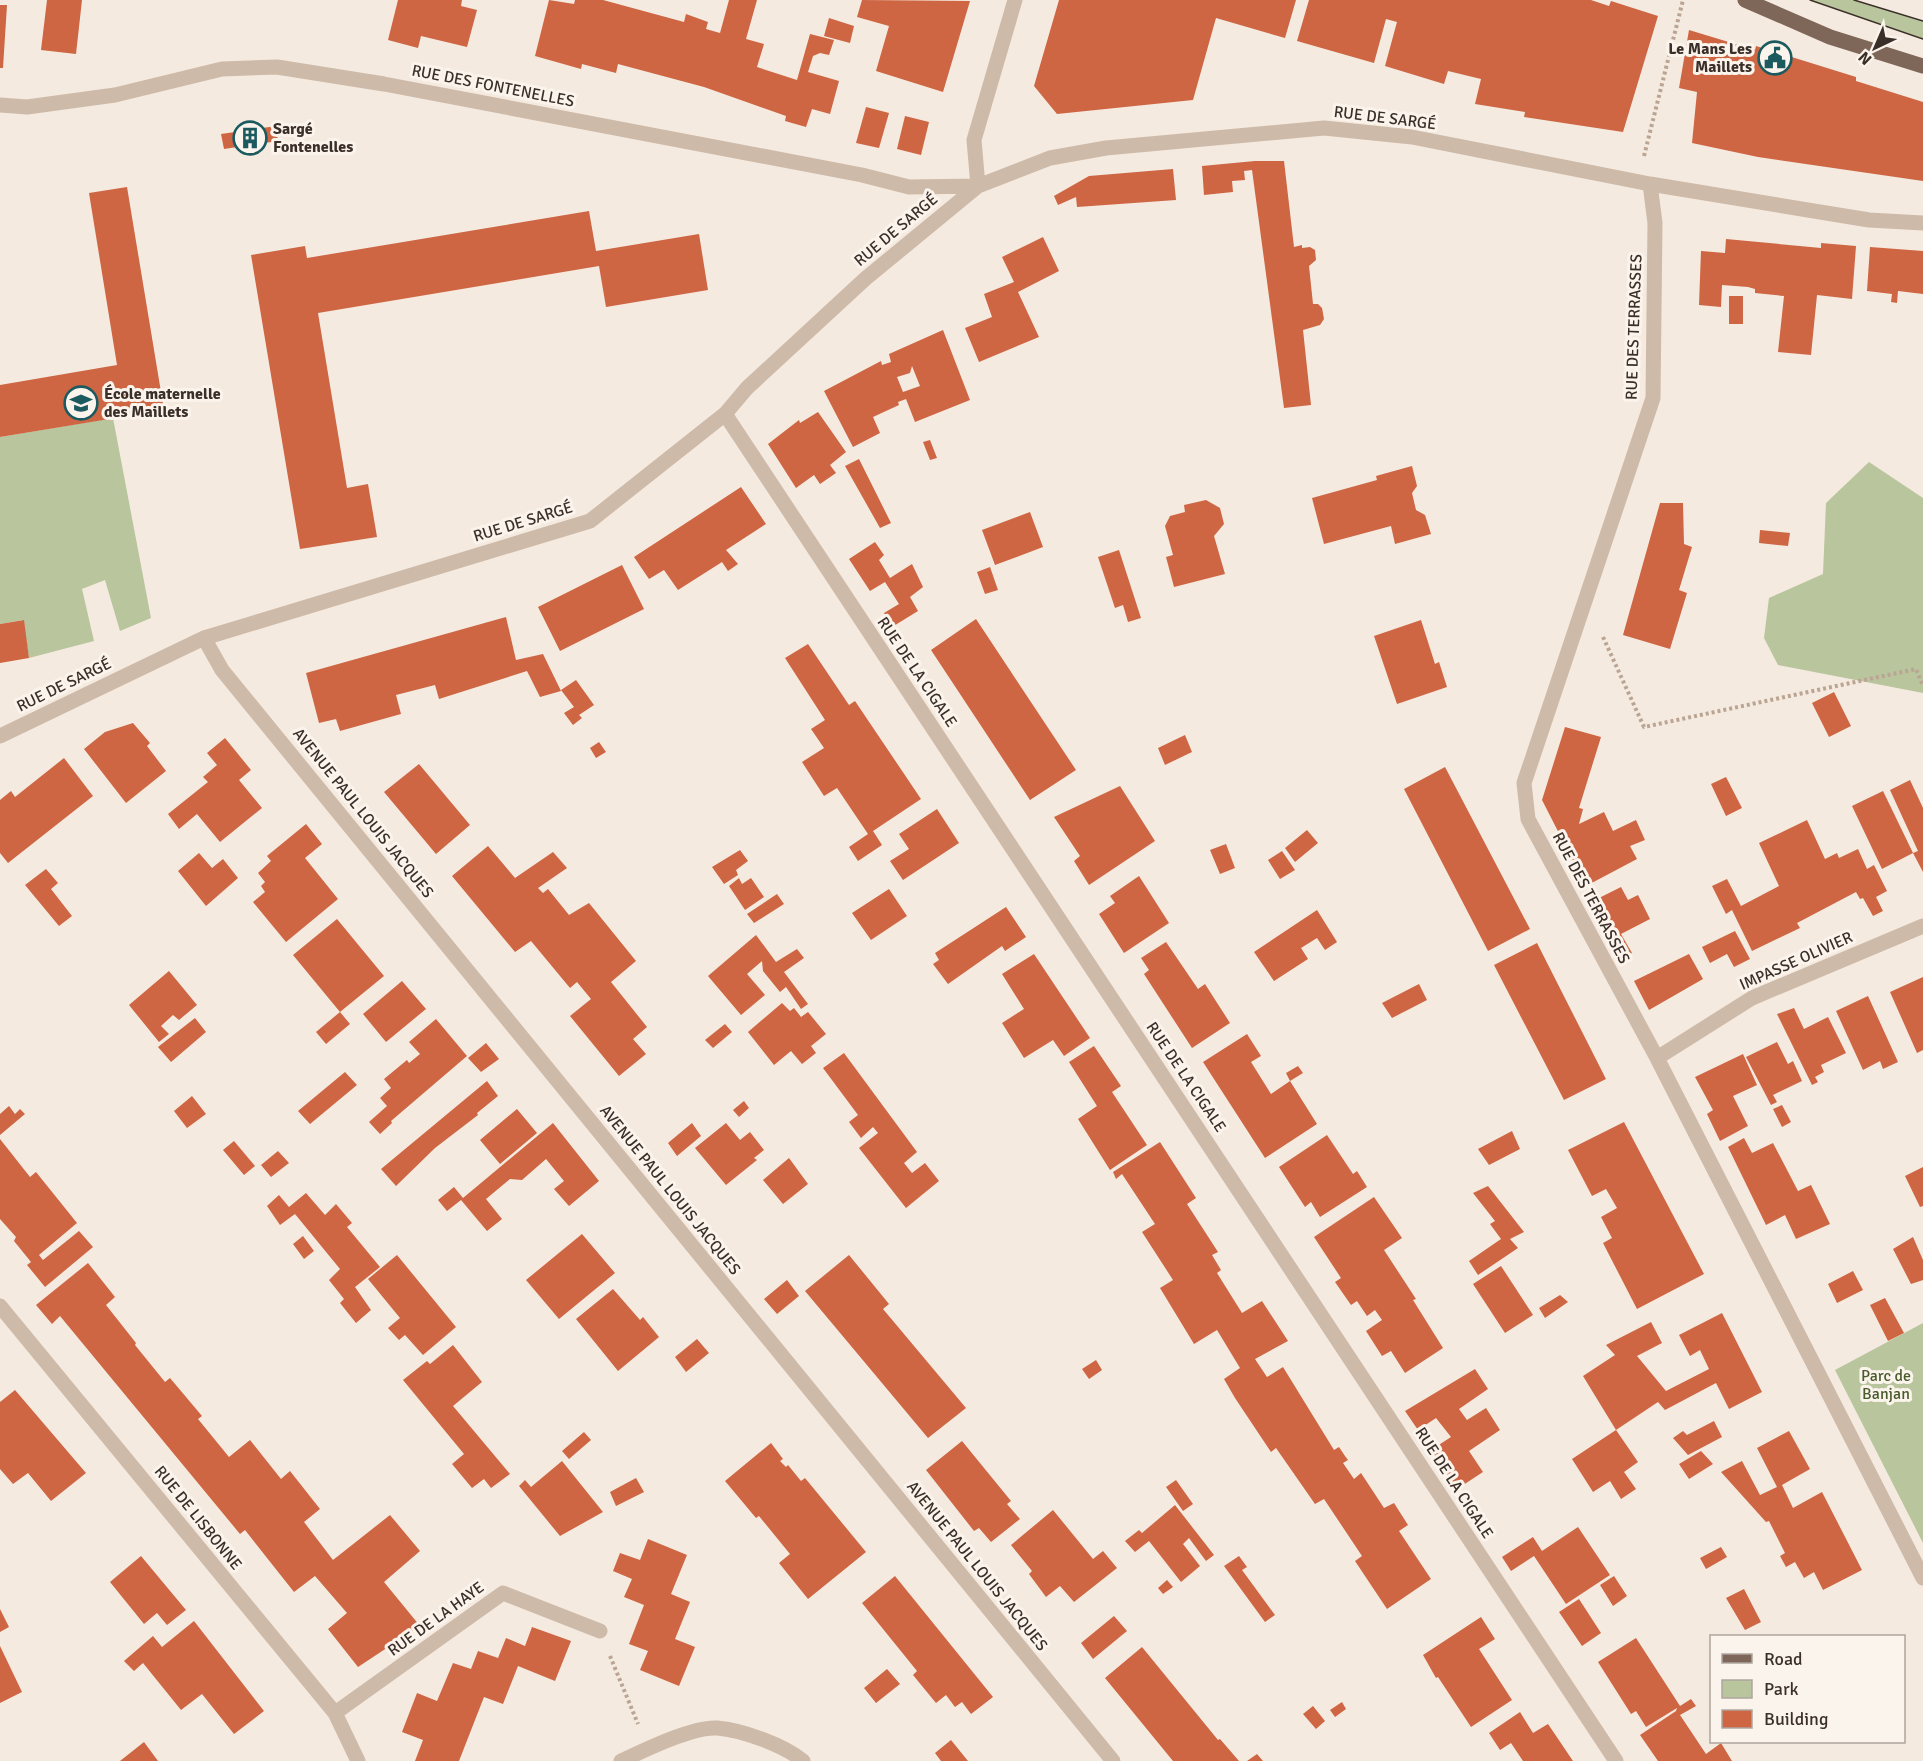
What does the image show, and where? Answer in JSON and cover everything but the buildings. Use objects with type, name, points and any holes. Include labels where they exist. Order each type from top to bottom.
[{"type":"main road","points":[[1745,0],[1830,37],[1923,66]]},
{"type":"street","points":[[978,186],[974,140],[1015,0]]},
{"type":"street","name":"RUE DES FONTENELLES","points":[[0,105],[27,107],[114,95],[222,69],[277,67],[396,86],[815,166],[909,187],[978,186]]},
{"type":"street","name":"RUE DE SARGÉ","points":[[0,736],[204,638],[590,521],[725,414],[747,388],[865,279],[978,186],[1050,158],[1106,148],[1324,128],[1412,137],[1650,184],[1869,220],[1923,223]]},
{"type":"street","name":"RUE DES TERRASSES","points":[[1650,184],[1655,223],[1653,398],[1524,783],[1528,819],[1657,1058],[1923,1578]]},
{"type":"street","name":"RUE DE LA CIGALE","points":[[725,414],[1616,1761]]},
{"type":"street","name":"AVENUE PAUL LOUIS JACQUES","points":[[204,638],[230,679],[1113,1761]]},
{"type":"street","name":"IMPASSE OLIVIER","points":[[1657,1058],[1752,998],[1923,926]]},
{"type":"street","name":"RUE DE LISBONNE","points":[[0,1306],[335,1713],[358,1761]]},
{"type":"street","name":"RUE DE LA HAYE","points":[[335,1713],[503,1593],[600,1631]]},
{"type":"street","points":[[621,1761],[676,1738],[716,1728],[763,1740],[803,1761]]},
{"type":"path","points":[[1650,184],[1643,152],[1683,0]]},
{"type":"path","points":[[1586,599],[1644,727],[1916,669],[1923,686]]},
{"type":"path","points":[[600,1631],[648,1749]]},
{"type":"green space","points":[[1810,0],[1854,0],[1923,21],[1923,39]]},
{"type":"green space","points":[[113,418],[151,618],[120,631],[105,580],[82,589],[94,641],[29,658],[23,620],[0,624],[0,437]]},
{"type":"green space","points":[[1869,462],[1923,498],[1923,693],[1778,665],[1764,638],[1769,598],[1823,574],[1826,503]]},
{"type":"green space","name":"Parc de Banjan","points":[[1923,1323],[1923,1543],[1835,1370]]},
{"type":"tram line","points":[[1810,0],[1923,39]]},
{"type":"tram line","points":[[1854,0],[1923,21]]},
{"type":"place","name":"Le Mans Les Maillets","points":[[1775,58]]},
{"type":"place","name":"Sargé Fontenelles","points":[[250,138]]},
{"type":"place","name":"École maternelle des Maillets","points":[[81,403]]}]
